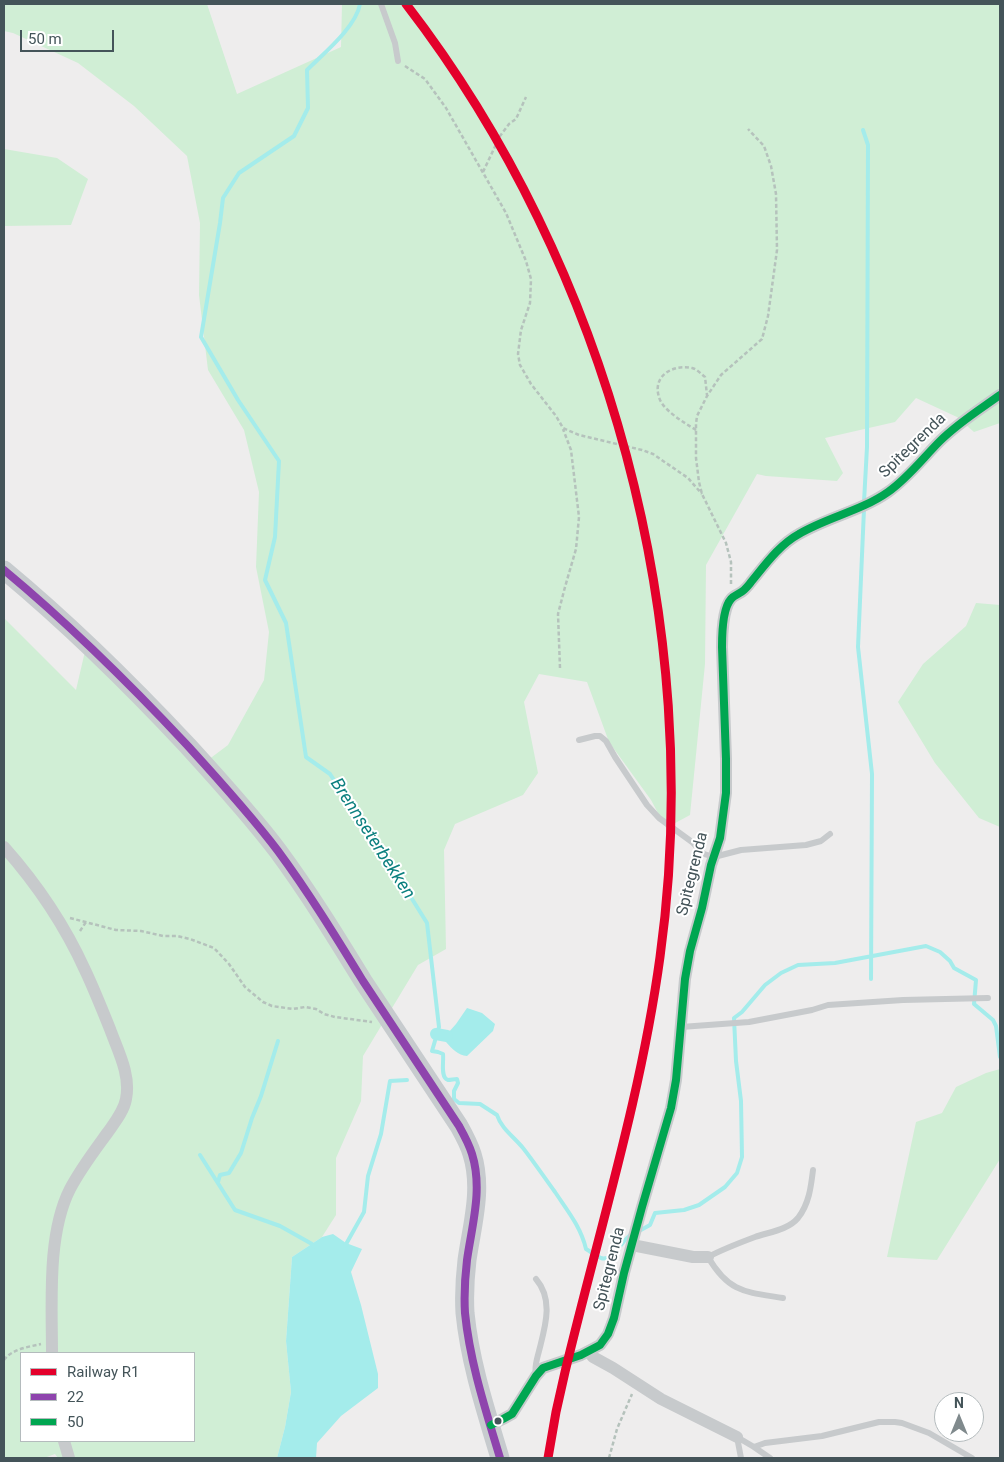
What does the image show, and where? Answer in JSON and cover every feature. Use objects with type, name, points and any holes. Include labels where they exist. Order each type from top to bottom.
[{"type":"main road","points":[[4,570],[90,646],[146,702],[256,823],[289,866],[459,1126],[473,1154],[477,1184],[476,1204],[467,1261],[465,1312],[470,1352],[500,1458]]},
{"type":"street","name":"Spitegrenda","points":[[491,1425],[512,1414],[536,1376],[544,1368],[589,1352],[600,1345],[611,1328],[618,1304],[624,1273],[657,1151],[671,1108],[676,1080],[685,979],[690,951],[720,838],[726,793],[722,647],[726,608],[732,598],[743,591],[766,563],[790,540],[808,529],[847,514],[888,492],[900,483],[953,429],[1000,396]]},
{"type":"street","points":[[4,847],[24,872],[68,936],[94,990],[121,1058],[127,1090],[121,1114],[80,1172],[60,1213],[54,1250],[52,1347]]},
{"type":"street","points":[[632,1245],[693,1257],[708,1256]]},
{"type":"street","points":[[589,1352],[593,1357],[674,1406],[738,1437]]},
{"type":"street","points":[[64,1442],[69,1458]]},
{"type":"lane","points":[[381,4],[395,43],[398,61]]},
{"type":"lane","points":[[579,740],[600,736],[606,741],[641,798],[659,818],[692,842],[704,854],[714,857],[741,850],[806,845],[821,841],[830,834]]},
{"type":"lane","points":[[681,1027],[729,1025],[812,1010],[828,1005],[903,1000],[988,998]]},
{"type":"lane","points":[[784,1298],[742,1290],[733,1286],[724,1278],[708,1256],[772,1233],[797,1219],[809,1194],[813,1170]]},
{"type":"lane","points":[[536,1279],[544,1291],[547,1304],[536,1364],[536,1376]]},
{"type":"lane","points":[[754,1447],[765,1443],[822,1436],[879,1422],[895,1422],[929,1433],[972,1458]]},
{"type":"lane","points":[[738,1437],[770,1458]]},
{"type":"lane","points":[[738,1437],[741,1458]]},
{"type":"path","points":[[398,61],[425,79],[446,108],[506,213],[526,260],[531,279],[530,303],[521,330],[518,354],[520,366],[563,428],[571,450],[579,517],[576,549],[558,614],[560,668]]},
{"type":"path","points":[[483,172],[500,136],[508,124],[516,119],[526,97]]},
{"type":"path","points":[[732,598],[729,551],[702,494],[697,470],[696,430],[697,416],[707,396],[721,375],[762,339],[768,316],[777,250],[776,194],[764,146],[748,129]]},
{"type":"path","points":[[696,430],[680,420],[664,406],[658,397],[658,385],[661,376],[670,370],[694,368],[705,377],[707,396]]},
{"type":"path","points":[[563,428],[579,435],[653,454],[688,478],[702,494]]},
{"type":"path","points":[[54,914],[116,930],[177,936],[214,948],[229,964],[245,987],[263,1002],[272,1006],[293,1009],[305,1007],[316,1009],[335,1018],[392,1025]]},
{"type":"path","points":[[4,1360],[7,1356],[20,1349],[52,1347]]},
{"type":"path","points":[[609,1458],[616,1429],[636,1383]]},
{"type":"green space","points":[[4,4],[207,4],[237,94],[341,47],[342,4],[1000,4],[1000,423],[974,432],[957,417],[916,398],[895,422],[825,438],[843,473],[837,481],[757,474],[706,565],[705,664],[690,815],[666,828],[651,800],[609,742],[587,682],[539,674],[524,702],[538,773],[523,795],[455,824],[444,850],[446,949],[418,965],[363,1056],[361,1101],[336,1158],[336,1215],[322,1237],[292,1257],[286,1341],[291,1392],[277,1458],[58,1458],[55,1454],[44,1458],[4,1458],[4,618],[76,690],[86,647],[208,760],[228,745],[264,680],[269,632],[256,567],[259,492],[244,430],[208,370],[199,295],[200,223],[187,156],[134,106],[78,63],[13,33],[4,31]]},
{"type":"green space","points":[[4,149],[57,158],[88,179],[71,225],[4,226]]},
{"type":"green space","points":[[976,603],[1000,605],[1000,827],[979,818],[935,763],[898,702],[923,664],[966,626]]},
{"type":"green space","points":[[1000,1069],[1000,1159],[937,1260],[887,1257],[916,1122],[942,1113],[956,1087],[986,1073]]},
{"type":"water","points":[[467,1008],[482,1013],[495,1024],[493,1031],[467,1056],[455,1051],[446,1042],[448,1033]]},
{"type":"water","points":[[333,1234],[346,1243],[362,1249],[351,1272],[378,1374],[378,1388],[341,1416],[317,1443],[316,1458],[277,1458],[291,1392],[286,1341],[292,1257],[322,1237]]},
{"type":"waterway","name":"Brennseterbekken","points":[[360,4],[346,31],[307,70],[308,108],[294,136],[239,173],[223,198],[201,337],[238,400],[279,461],[275,537],[265,580],[286,623],[306,757],[330,774],[427,923],[439,1027],[432,1051],[443,1054],[443,1073],[446,1079],[457,1079],[458,1083],[454,1091],[454,1099],[459,1103],[480,1104],[497,1115],[501,1124],[527,1153],[569,1212],[581,1233],[586,1249],[601,1258],[605,1258],[614,1253],[632,1234]]},
{"type":"waterway","points":[[863,130],[868,145],[867,447],[864,502]]},
{"type":"waterway","points":[[864,509],[858,647],[872,774],[871,979]]},
{"type":"waterway","points":[[639,1231],[650,1225],[655,1213],[684,1210],[699,1205],[725,1187],[737,1173],[742,1157],[741,1101],[736,1061],[734,1018],[742,1012],[765,985],[781,973],[798,965],[835,963],[926,946],[940,952],[950,961],[954,968],[976,980],[974,1004],[993,1020],[996,1026],[1000,1057]]},
{"type":"waterway","points":[[436,1034],[447,1036]]},
{"type":"waterway","points":[[218,1182],[220,1175],[229,1173],[241,1153],[278,1041]]},
{"type":"waterway","name":"Brennseterbekken","points":[[345,1246],[364,1212],[368,1176],[381,1134],[390,1081],[407,1080]]},
{"type":"waterway","points":[[200,1155],[235,1210],[280,1226],[312,1244],[314,1247]]},
{"type":"rail line","name":"R1","points":[[406,4],[477,107],[538,217],[588,334],[626,455],[653,580],[668,706],[671,832],[660,957],[652,1009],[642,1062],[618,1165],[565,1372],[548,1458]]},
{"type":"transit line","name":"50","points":[[491,1425],[512,1414],[543,1368],[581,1355],[600,1345],[608,1334],[614,1318],[624,1273],[671,1108],[676,1080],[685,979],[690,951],[711,865],[720,838],[726,793],[722,642],[728,603],[746,588],[785,544],[810,528],[878,499],[909,474],[947,434],[1000,395]]},
{"type":"transit line","name":"22","points":[[4,570],[52,611],[143,699],[187,745],[256,824],[278,851],[311,899],[459,1126],[472,1154],[477,1180],[476,1207],[466,1273],[465,1313],[467,1332],[484,1405],[500,1458]]}]
